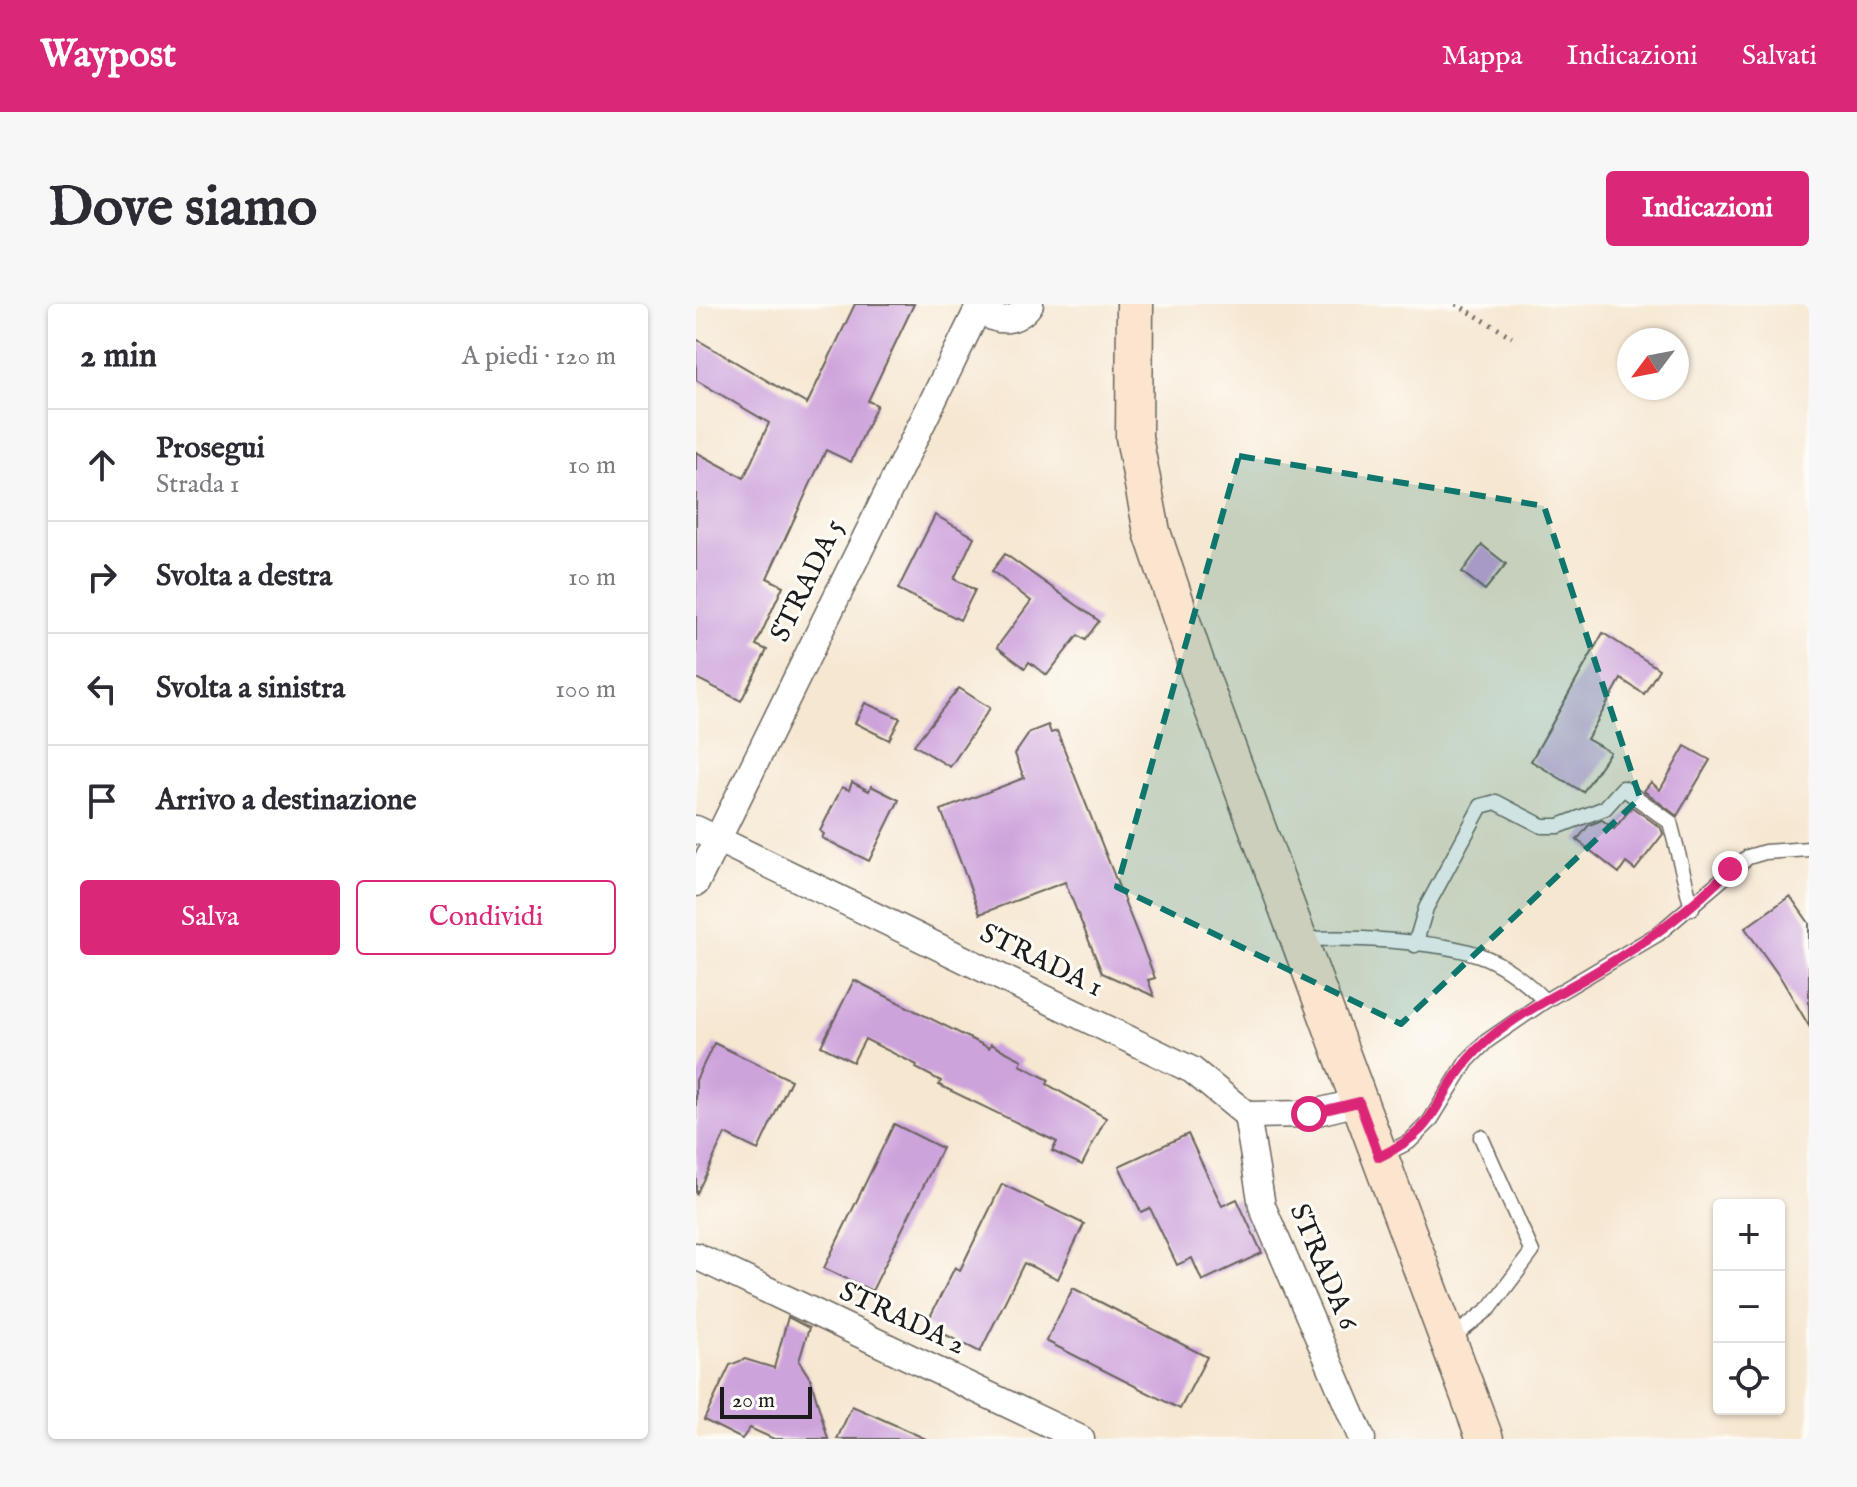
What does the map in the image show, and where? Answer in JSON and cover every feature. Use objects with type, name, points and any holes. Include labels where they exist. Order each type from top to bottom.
[{"type":"main road","points":[[1135,304],[1134,437],[1152,532],[1299,940],[1485,1439]]},
{"type":"street","name":"STRADA 5","points":[[696,883],[706,834],[978,306],[994,319],[1004,320],[1022,314],[1030,304]]},
{"type":"street","name":"STRADA 1","points":[[706,834],[1192,1070],[1247,1115]]},
{"type":"street","points":[[1247,1115],[1309,1114],[1359,1102]]},
{"type":"street","name":"STRADA 6","points":[[1247,1115],[1262,1206],[1362,1439]]},
{"type":"street","name":"STRADA 2","points":[[696,1256],[1081,1439]]},
{"type":"lane","points":[[1415,945],[1426,908],[1481,806],[1496,802],[1542,826],[1559,826],[1605,808],[1623,788],[1670,822],[1692,908]]},
{"type":"lane","points":[[1379,1157],[1409,1142],[1430,1121],[1467,1061],[1487,1041],[1545,1001],[1658,934],[1748,857],[1765,852],[1809,849]]},
{"type":"lane","points":[[1299,940],[1328,937],[1479,955],[1503,966],[1545,1001]]},
{"type":"lane","points":[[1448,1342],[1490,1308],[1532,1252],[1481,1137]]},
{"type":"path","points":[[1456,304],[1512,337]]},
{"type":"highlighted area","points":[[1239,456],[1544,506],[1640,798],[1401,1024],[1117,887]]},
{"type":"building","points":[[855,304],[914,304],[868,401],[877,405],[851,462],[826,450],[767,578],[783,586],[756,645],[767,650],[741,701],[696,678],[696,452],[744,478],[769,423],[696,380],[696,339],[807,404]]},
{"type":"building","points":[[935,515],[974,537],[954,579],[975,590],[960,620],[898,589]]},
{"type":"building","points":[[1482,545],[1506,564],[1485,590],[1462,572]]},
{"type":"building","points":[[1005,554],[1099,621],[1085,640],[1078,635],[1047,675],[1029,662],[1025,668],[997,647],[1031,601],[992,571]]},
{"type":"building","points":[[1603,633],[1659,669],[1644,694],[1621,679],[1587,739],[1610,752],[1583,792],[1531,761]]},
{"type":"building","points":[[959,688],[990,708],[950,767],[914,745]]},
{"type":"building","points":[[865,703],[900,718],[889,740],[855,723]]},
{"type":"building","points":[[1048,725],[1051,733],[1057,731],[1155,978],[1148,980],[1154,996],[1102,973],[1065,882],[980,914],[941,810],[1024,778],[1015,754],[1030,732]]},
{"type":"building","points":[[1685,746],[1710,760],[1677,816],[1644,791],[1651,782],[1660,790]]},
{"type":"building","points":[[852,782],[869,791],[871,786],[899,800],[869,861],[822,838],[824,834],[820,831],[842,787],[849,790]]},
{"type":"building","points":[[1632,807],[1661,828],[1663,834],[1635,870],[1626,863],[1619,873],[1577,840],[1589,825],[1602,820],[1614,829]]},
{"type":"building","points":[[1790,896],[1809,923],[1809,1026],[1782,980],[1745,928]]},
{"type":"building","points":[[854,980],[989,1048],[991,1044],[1022,1060],[1020,1065],[1049,1080],[1047,1084],[1106,1118],[1082,1165],[1052,1151],[1057,1142],[939,1085],[941,1081],[916,1068],[917,1065],[865,1039],[853,1062],[821,1046]]},
{"type":"building","points":[[714,1043],[791,1080],[758,1150],[725,1134],[696,1195],[696,1080]]},
{"type":"building","points":[[894,1124],[942,1148],[872,1291],[824,1268]]},
{"type":"building","points":[[1188,1134],[1222,1206],[1237,1199],[1262,1253],[1202,1281],[1192,1258],[1177,1265],[1150,1208],[1141,1212],[1119,1166]]},
{"type":"building","points":[[1002,1184],[1084,1224],[1058,1279],[1024,1263],[980,1352],[926,1325],[955,1267],[960,1270]]},
{"type":"building","points":[[1073,1288],[1207,1357],[1180,1409],[1046,1341]]},
{"type":"building","points":[[788,1317],[809,1328],[799,1361],[811,1380],[828,1439],[774,1439],[750,1428],[742,1439],[704,1420],[730,1365],[745,1359],[774,1368]]},
{"type":"building","points":[[852,1406],[875,1416],[926,1439],[837,1439]]},
{"type":"route","points":[[1309,1114],[1359,1102],[1379,1157],[1409,1142],[1430,1121],[1467,1061],[1487,1041],[1545,1001],[1658,934],[1692,908],[1730,869]]}]
